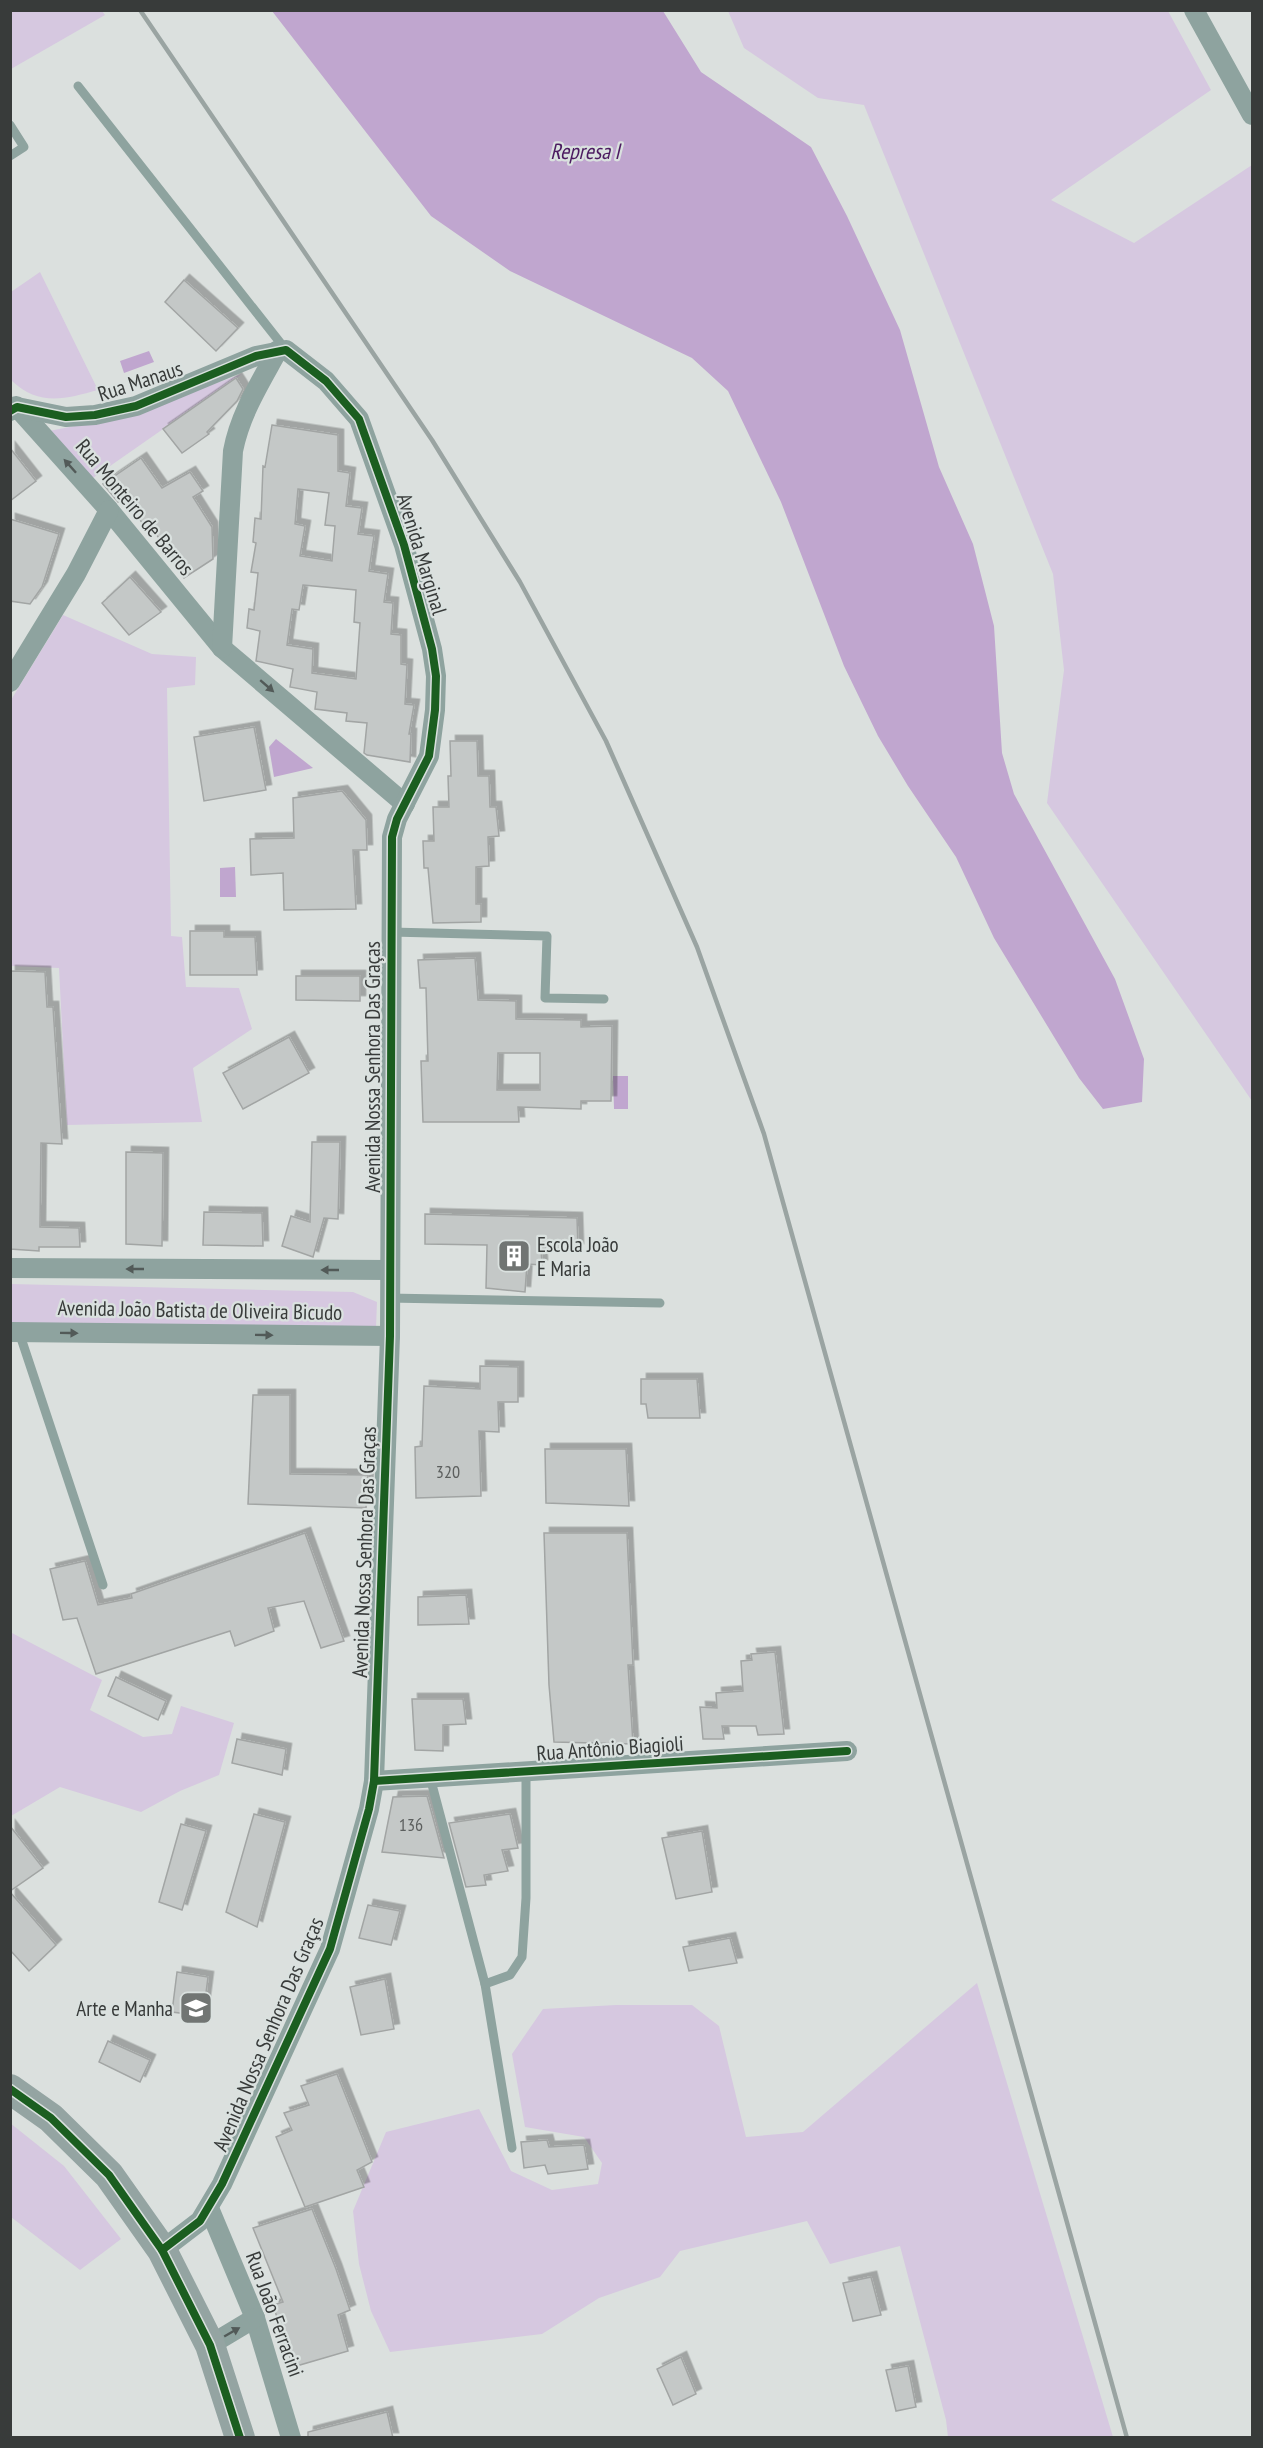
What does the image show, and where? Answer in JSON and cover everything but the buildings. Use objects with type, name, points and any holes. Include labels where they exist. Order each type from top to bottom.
[{"type":"main road","points":[[10,2089],[51,2118],[109,2175],[162,2250],[210,2345],[240,2438]]},
{"type":"street","points":[[1194,10],[1252,115]]},
{"type":"street","points":[[282,350],[243,412],[237,429],[233,451],[222,648],[405,804]]},
{"type":"street","name":"Rua Manaus","points":[[13,405],[66,417],[116,411],[136,406],[256,356],[282,350]]},
{"type":"street","name":"Avenida Marginal","points":[[282,350],[326,381],[358,419],[404,545],[432,649],[436,676],[436,699],[429,756],[405,804]]},
{"type":"street","name":"Rua Monteiro de Barros","points":[[13,405],[109,510],[222,648]]},
{"type":"street","points":[[10,682],[76,574],[109,510]]},
{"type":"street","name":"Avenida Nossa Senhora Das Graças","points":[[162,2250],[200,2221],[209,2208],[330,1948],[375,1781],[390,1336],[388,1298],[392,837],[405,804]]},
{"type":"street","name":"Avenida João Batista de Oliveira Bicudo","points":[[10,1268],[389,1270]]},
{"type":"street","name":"Avenida João Batista de Oliveira Bicudo","points":[[15,1332],[390,1336]]},
{"type":"street","name":"Rua Antônio Biagioli","points":[[375,1781],[847,1751]]},
{"type":"street","name":"Rua João Ferracini","points":[[209,2208],[255,2318],[291,2438]]},
{"type":"street","points":[[210,2345],[255,2318]]},
{"type":"lane","points":[[78,86],[282,350]]},
{"type":"lane","points":[[10,124],[24,147],[10,156]]},
{"type":"lane","points":[[391,932],[547,936],[544,998],[604,999]]},
{"type":"lane","points":[[388,1298],[660,1303]]},
{"type":"lane","points":[[15,1332],[103,1585]]},
{"type":"lane","points":[[485,1984],[510,1975],[522,1957],[526,1898],[526,1771]]},
{"type":"lane","points":[[430,1777],[485,1984],[512,2148]]},
{"type":"shaded area","points":[[11,11],[102,11],[105,15],[11,69]]},
{"type":"shaded area","points":[[728,11],[1168,11],[1211,90],[1051,200],[1134,243],[1252,165],[1252,1101],[1047,803],[1064,670],[1053,574],[864,105],[818,98],[744,48]]},
{"type":"shaded area","points":[[40,272],[98,390],[63,398],[42,397],[21,389],[11,380],[11,292]]},
{"type":"shaded area","points":[[242,374],[90,480],[49,431],[121,417]]},
{"type":"shaded area","points":[[63,615],[152,654],[196,657],[195,685],[167,688],[171,936],[182,937],[186,987],[239,988],[252,1029],[193,1068],[202,1122],[67,1125],[59,968],[11,966],[11,700]]},
{"type":"shaded area","points":[[11,1284],[353,1292],[377,1302],[376,1328],[11,1325]]},
{"type":"shaded area","points":[[10,1632],[102,1680],[90,1710],[143,1737],[172,1734],[181,1706],[234,1723],[219,1775],[180,1791],[141,1812],[60,1787],[11,1816]]},
{"type":"shaded area","points":[[977,1983],[1113,2437],[948,2437],[946,2420],[900,2246],[830,2264],[807,2221],[680,2251],[660,2277],[599,2298],[542,2334],[390,2352],[371,2311],[359,2264],[353,2211],[386,2132],[479,2109],[511,2171],[552,2190],[598,2184],[602,2163],[584,2137],[525,2127],[512,2054],[543,2009],[616,2005],[692,2005],[719,2026],[746,2137],[803,2132]]},
{"type":"shaded area","points":[[10,2123],[64,2166],[121,2239],[80,2270],[11,2217]]},
{"type":"water","name":"Represa I","points":[[272,11],[663,11],[701,72],[811,147],[847,216],[900,330],[939,467],[973,544],[994,626],[1002,753],[1014,794],[1115,979],[1144,1059],[1142,1102],[1103,1109],[1079,1078],[994,938],[956,857],[908,786],[878,736],[844,666],[781,502],[728,391],[692,358],[510,271],[431,216]]},
{"type":"water","points":[[149,351],[154,362],[124,373],[120,361]]},
{"type":"water","points":[[276,739],[313,768],[274,777],[269,747]]},
{"type":"water","points":[[235,867],[236,897],[220,897],[220,868]]},
{"type":"water","points":[[613,1076],[628,1076],[628,1109],[614,1109]]},
{"type":"railway","points":[[140,10],[432,440],[520,582],[606,741],[697,947],[764,1134],[1127,2438]]},
{"type":"cycle path","points":[[10,411],[17,407],[66,417],[95,415],[136,406],[256,356],[286,350],[326,381],[359,419],[404,545],[432,649],[436,676],[435,710],[429,756],[397,819],[392,837],[390,1336],[374,1781],[369,1809],[330,1949],[222,2184],[200,2221],[162,2250]]},
{"type":"cycle path","points":[[374,1781],[847,1751]]},
{"type":"cycle path","points":[[10,2089],[51,2118],[109,2175],[162,2250],[210,2345],[240,2438]]},
{"type":"place","name":"Escola João E Maria","points":[[514,1256]]},
{"type":"place","name":"Arte e Manha","points":[[196,2008]]}]
